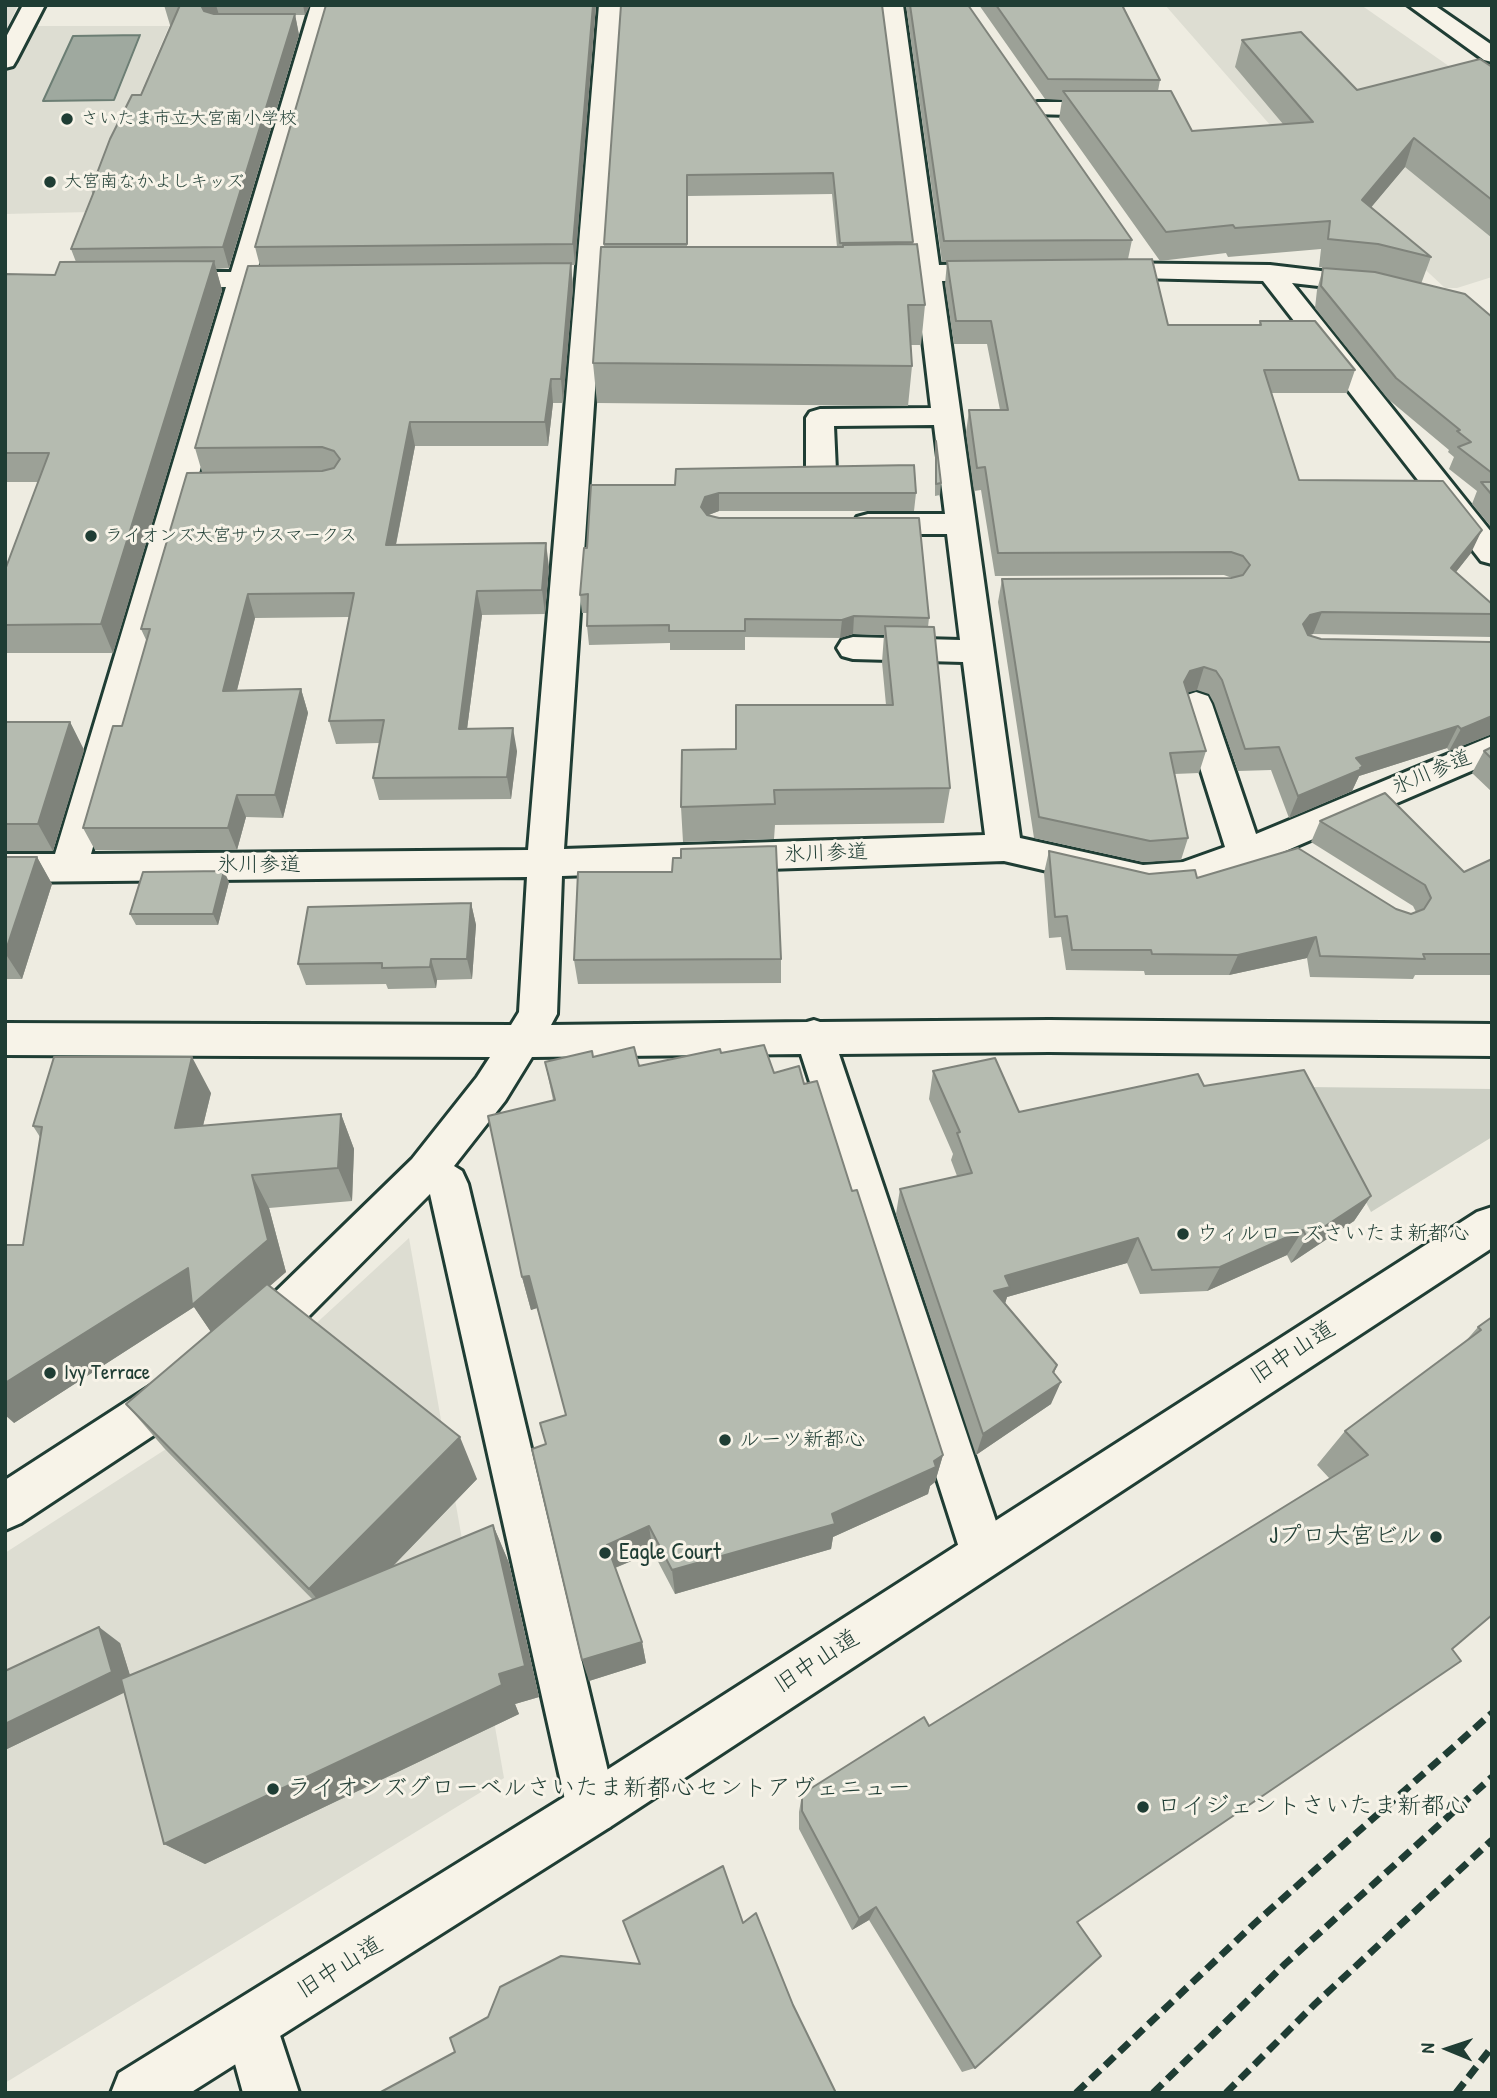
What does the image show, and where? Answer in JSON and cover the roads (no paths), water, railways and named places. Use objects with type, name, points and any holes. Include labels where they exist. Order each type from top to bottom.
[{"type":"street","points":[[5,61],[34,5]]},
{"type":"street","points":[[5,1507],[221,1363],[283,1313],[426,1171],[491,1088],[538,1014],[545,863],[610,5]]},
{"type":"street","points":[[892,5],[961,524],[983,589],[978,651],[1004,848]]},
{"type":"street","points":[[1419,5],[1492,55]]},
{"type":"street","points":[[69,867],[195,484],[242,279],[309,18]]},
{"type":"street","points":[[1023,88],[1053,131]]},
{"type":"street","points":[[1038,109],[1134,109]]},
{"type":"street","points":[[1135,249],[1150,271]]},
{"type":"street","points":[[1080,271],[1269,273],[1392,289]]},
{"type":"street","points":[[846,274],[1024,272]]},
{"type":"street","points":[[1269,273],[1492,554]]},
{"type":"street","points":[[144,280],[325,278]]},
{"type":"street","points":[[821,471],[820,418],[947,416]]},
{"type":"street","points":[[841,524],[961,524]]},
{"type":"street","points":[[853,648],[978,651]]},
{"type":"street","points":[[1196,704],[1260,847],[1308,861]]},
{"type":"street","name":"氷川参道","points":[[5,868],[545,863],[1004,848],[1143,879],[1183,876],[1260,847],[1492,748]]},
{"type":"street","points":[[814,1036],[984,1554]]},
{"type":"street","points":[[5,1039],[523,1041],[814,1036],[1492,1040]]},
{"type":"street","points":[[426,1171],[448,1184],[592,1809]]},
{"type":"street","name":"旧中山道","points":[[139,2093],[592,1809],[1492,1225]]},
{"type":"street","points":[[251,2024],[271,2093]]},
{"type":"railway","points":[[1076,2093],[1254,1924],[1492,1713]]},
{"type":"railway","points":[[1153,2093],[1285,1964],[1492,1777]]},
{"type":"railway","points":[[1226,2093],[1315,2004],[1492,1840]]},
{"type":"railway","points":[[1456,2093],[1492,2047]]},
{"type":"place","name":"さいたま市立大宮南小学校","points":[[67,119]]},
{"type":"place","name":"大宮南なかよしキッズ","points":[[50,182]]},
{"type":"place","name":"ライオンズ大宮サウスマークス","points":[[91,536]]},
{"type":"place","name":"ウィルローズさいたま新都心","points":[[1183,1234]]},
{"type":"place","name":"Ivy Terrace","points":[[50,1373]]},
{"type":"place","name":"ルーツ新都心","points":[[725,1440]]},
{"type":"place","name":"Jプロ大宮ビル","points":[[1436,1537]]},
{"type":"place","name":"Eagle Court","points":[[605,1553]]},
{"type":"place","name":"ライオンズグローベルさいたま新都心セントアヴェニュー","points":[[273,1789]]},
{"type":"place","name":"ロイジェントさいたま新都心","points":[[1143,1807]]}]
